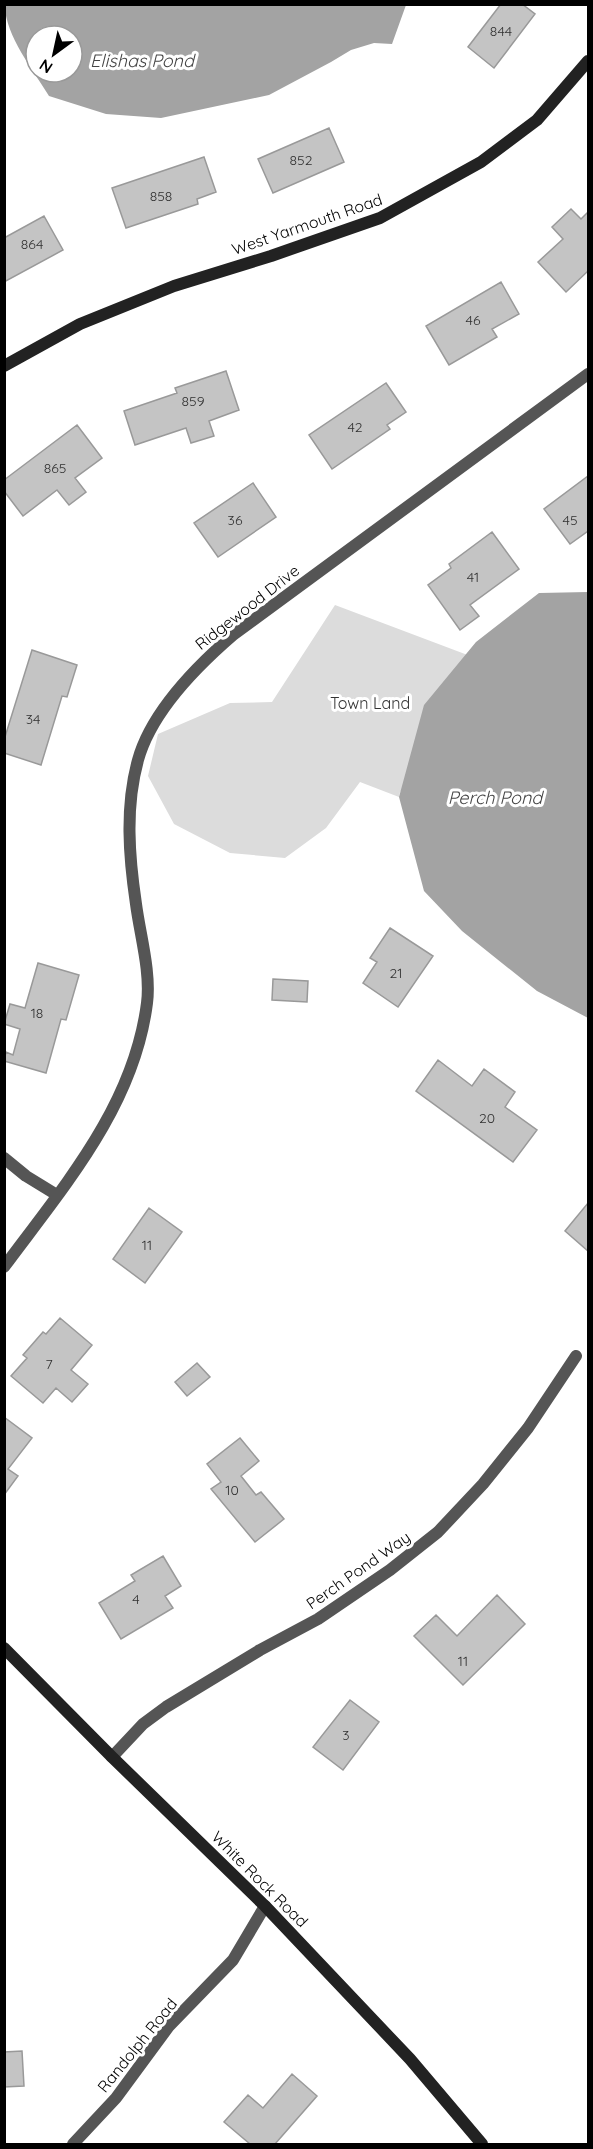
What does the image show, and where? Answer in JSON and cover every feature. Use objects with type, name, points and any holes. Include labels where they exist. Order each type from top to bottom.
[{"type":"street","name":"West Yarmouth Road","points":[[4,366],[80,324],[174,286],[381,218],[481,162],[537,120],[588,61]]},
{"type":"street","name":"Ridgewood Drive","points":[[4,1267],[93,1145],[120,1095],[132,1066],[147,1002],[148,972],[134,893],[129,828],[132,791],[138,759],[148,734],[183,684],[206,658],[233,635],[588,374]]},
{"type":"street","points":[[4,1158],[26,1176],[57,1196]]},
{"type":"street","name":"Perch Pond Way","points":[[112,1757],[143,1724],[166,1707],[260,1650],[318,1619],[390,1570],[438,1532],[483,1484],[528,1428],[576,1356]]},
{"type":"street","name":"White Rock Road","points":[[4,1648],[265,1906],[410,2059],[482,2145]]},
{"type":"street","name":"Randolph Road","points":[[73,2145],[116,2098],[169,2026],[233,1960],[265,1906]]},
{"type":"green space","name":"Town Land","points":[[335,605],[547,685],[400,792],[399,797],[360,782],[326,828],[285,858],[230,853],[174,824],[148,776],[158,734],[230,703],[272,702]]},
{"type":"water","name":"Elishas Pond","points":[[5,4],[406,4],[392,44],[374,43],[351,50],[269,95],[161,118],[106,114],[49,96],[41,84],[84,84],[84,24],[24,24],[24,57],[9,28]]},
{"type":"water","name":"Perch Pond","points":[[588,592],[588,1018],[537,991],[462,931],[424,891],[399,797],[424,705],[476,642],[539,593]]},
{"type":"building","points":[[501,4],[522,4],[535,14],[494,68],[468,47]]},
{"type":"building","points":[[329,128],[344,162],[273,193],[258,159]]},
{"type":"building","points":[[204,157],[216,192],[197,199],[198,204],[126,228],[112,188]]},
{"type":"building","points":[[571,209],[581,219],[588,212],[588,271],[566,292],[538,262],[563,239],[552,227]]},
{"type":"building","points":[[44,216],[63,250],[4,282],[4,238]]},
{"type":"building","points":[[501,282],[519,314],[492,329],[497,337],[449,365],[426,326]]},
{"type":"building","points":[[226,371],[239,410],[209,421],[214,436],[191,443],[186,428],[135,445],[124,411],[177,393],[175,388]]},
{"type":"building","points":[[386,383],[406,412],[387,425],[390,429],[332,469],[309,435]]},
{"type":"building","points":[[77,425],[102,458],[75,478],[86,492],[69,505],[57,490],[23,516],[4,491],[4,480]]},
{"type":"building","points":[[588,476],[588,531],[570,544],[544,509]]},
{"type":"building","points":[[253,483],[276,517],[218,557],[194,523]]},
{"type":"building","points":[[492,532],[519,569],[470,605],[479,616],[460,630],[428,585],[451,568],[449,564]]},
{"type":"building","points":[[32,650],[77,665],[67,697],[62,696],[41,765],[4,753],[4,740]]},
{"type":"building","points":[[390,928],[433,956],[398,1007],[363,983],[377,962],[370,958]]},
{"type":"building","points":[[38,963],[79,975],[66,1020],[61,1019],[46,1073],[4,1061],[6,1052],[13,1055],[20,1029],[4,1024],[10,1004],[25,1008]]},
{"type":"building","points":[[273,979],[308,981],[307,1002],[272,1000]]},
{"type":"building","points":[[438,1060],[472,1086],[484,1069],[515,1092],[505,1107],[537,1130],[513,1162],[416,1091]]},
{"type":"building","points":[[588,1203],[588,1251],[565,1231]]},
{"type":"building","points":[[149,1208],[182,1232],[145,1283],[113,1259]]},
{"type":"building","points":[[60,1318],[92,1345],[71,1370],[88,1384],[72,1402],[56,1388],[43,1403],[11,1376],[27,1358],[23,1355],[43,1332],[46,1334]]},
{"type":"building","points":[[197,1363],[210,1377],[187,1396],[175,1382]]},
{"type":"building","points":[[4,1417],[32,1438],[8,1469],[18,1476],[4,1495]]},
{"type":"building","points":[[240,1438],[259,1461],[241,1476],[256,1495],[261,1492],[284,1519],[255,1542],[211,1489],[221,1482],[207,1464]]},
{"type":"building","points":[[163,1556],[181,1586],[165,1596],[173,1608],[121,1639],[99,1603],[135,1581],[131,1575]]},
{"type":"building","points":[[497,1595],[525,1624],[463,1685],[414,1636],[436,1615],[457,1636]]},
{"type":"building","points":[[350,1700],[379,1722],[343,1770],[313,1747]]},
{"type":"building","points":[[22,2051],[24,2086],[4,2087],[4,2052]]},
{"type":"building","points":[[292,2074],[317,2096],[275,2144],[250,2144],[224,2122],[248,2095],[263,2108]]}]
